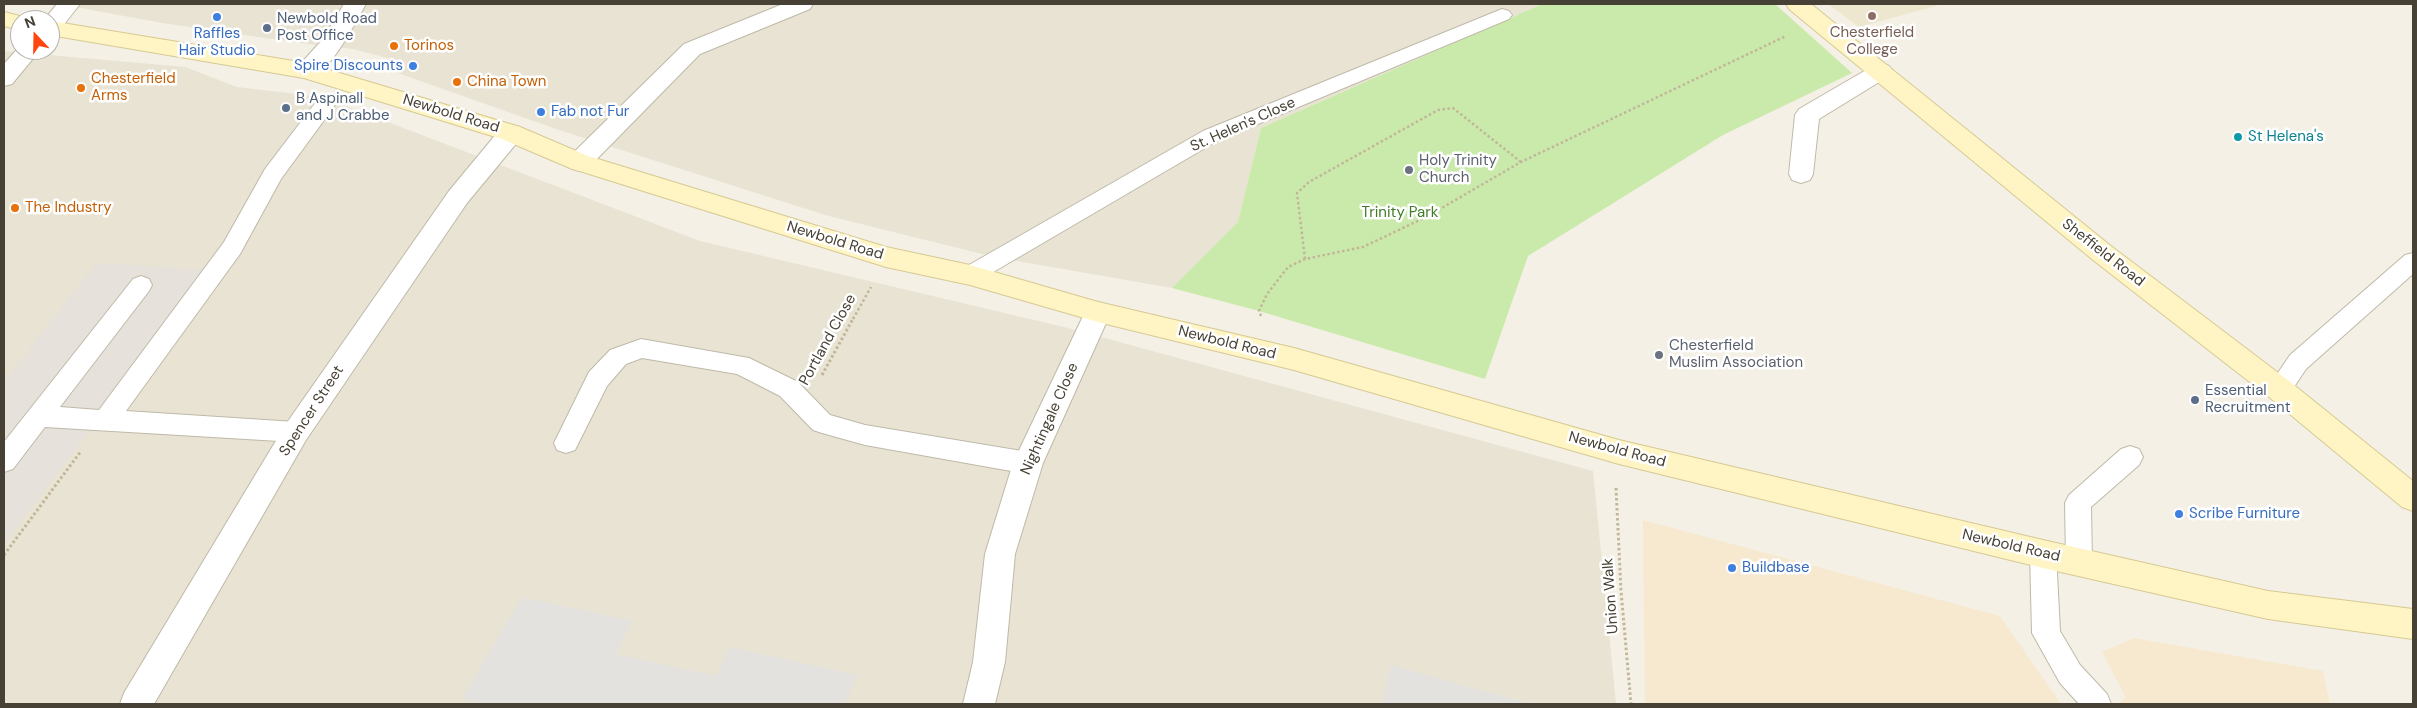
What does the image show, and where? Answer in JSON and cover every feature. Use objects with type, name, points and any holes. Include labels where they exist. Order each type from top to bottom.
[{"type":"main road","name":"Sheffield Road","points":[[1797,4],[2102,253],[2279,388],[2413,498]]},
{"type":"main road","name":"Newbold Road","points":[[60,30],[306,72],[511,133],[579,162],[886,257],[970,275],[1098,312],[1294,359],[1619,452],[2043,554],[2268,605],[2413,624]]},
{"type":"street","points":[[60,15],[69,4]]},
{"type":"street","points":[[306,72],[332,44],[355,4]]},
{"type":"street","points":[[579,162],[692,49],[802,4]]},
{"type":"street","points":[[4,78],[20,60]]},
{"type":"street","points":[[1801,174],[1807,115],[1881,71]]},
{"type":"street","name":"Spencer Street","points":[[136,704],[296,432],[458,197],[511,133]]},
{"type":"street","name":"Nightingale Close","points":[[979,704],[989,662],[1000,554],[1028,463],[1098,312]]},
{"type":"lane","name":"St. Helen's Close","points":[[970,275],[1210,136],[1502,16]]},
{"type":"lane","points":[[105,421],[232,248],[273,174],[326,103]]},
{"type":"lane","points":[[2279,388],[2298,362],[2413,261]]},
{"type":"lane","points":[[4,461],[141,285]]},
{"type":"lane","points":[[566,442],[598,379],[618,357],[641,348],[741,365],[789,389],[822,423],[865,434],[1028,463]]},
{"type":"lane","points":[[39,416],[296,432]]},
{"type":"lane","points":[[2079,562],[2078,503],[2130,457]]},
{"type":"lane","points":[[2043,554],[2046,633],[2070,674],[2096,704]]},
{"type":"path","points":[[1294,359],[1263,325],[1260,311],[1267,294],[1288,267],[1305,258],[1363,248],[1426,217],[1521,162],[1817,21]]},
{"type":"path","points":[[1305,258],[1297,193],[1309,182],[1438,110],[1453,108],[1521,162]]},
{"type":"path","name":"Portland Close","points":[[805,405],[871,286]]},
{"type":"path","points":[[4,555],[105,421]]},
{"type":"path","name":"Union Walk","points":[[1616,486],[1621,591],[1631,704]]},
{"type":"shaded area","points":[[59,4],[1542,4],[1261,128],[1238,222],[1172,288],[994,257],[825,215],[559,130],[392,71],[403,62],[353,49],[162,23]]},
{"type":"shaded area","name":"Chesterfield College","points":[[1828,4],[1943,4],[1859,27]]},
{"type":"shaded area","points":[[4,51],[10,52],[10,60],[60,60],[60,56],[185,67],[237,87],[322,97],[700,241],[1068,328],[1593,471],[1616,704],[4,704]]},
{"type":"shaded area","points":[[96,263],[210,270],[4,544],[4,382]]},
{"type":"shaded area","name":"Buildbase","points":[[1643,520],[2000,616],[2061,704],[1645,704]]},
{"type":"shaded area","points":[[522,597],[632,621],[616,654],[716,676],[730,647],[857,675],[845,704],[486,704],[462,699]]},
{"type":"shaded area","points":[[2134,638],[2323,671],[2330,704],[2117,704],[2126,698],[2102,652]]},
{"type":"shaded area","points":[[1391,665],[1531,704],[1382,704]]},
{"type":"green space","name":"Trinity Park","points":[[1542,4],[1775,4],[1852,73],[1723,135],[1528,256],[1485,379],[1259,311],[1172,288],[1238,222],[1261,128]]},
{"type":"place","name":"Chesterfield College","points":[[1872,16]]},
{"type":"place","name":"Raffles Hair Studio","points":[[217,17]]},
{"type":"place","name":"Newbold Road Post Office","points":[[267,28]]},
{"type":"place","name":"Torinos","points":[[394,46]]},
{"type":"place","name":"Spire Discounts","points":[[413,66]]},
{"type":"place","name":"China Town","points":[[457,82]]},
{"type":"place","name":"Chesterfield Arms","points":[[81,88]]},
{"type":"place","name":"B Aspinall and J Crabbe","points":[[286,108]]},
{"type":"place","name":"Fab not Fur","points":[[541,112]]},
{"type":"place","name":"St Helena's","points":[[2238,137]]},
{"type":"place","name":"Holy Trinity Church","points":[[1409,170]]},
{"type":"place","name":"The Industry","points":[[15,208]]},
{"type":"place","name":"Chesterfield Muslim Association","points":[[1659,355]]},
{"type":"place","name":"Essential Recruitment","points":[[2195,400]]},
{"type":"place","name":"Scribe Furniture","points":[[2179,514]]},
{"type":"place","name":"Buildbase","points":[[1732,568]]}]
